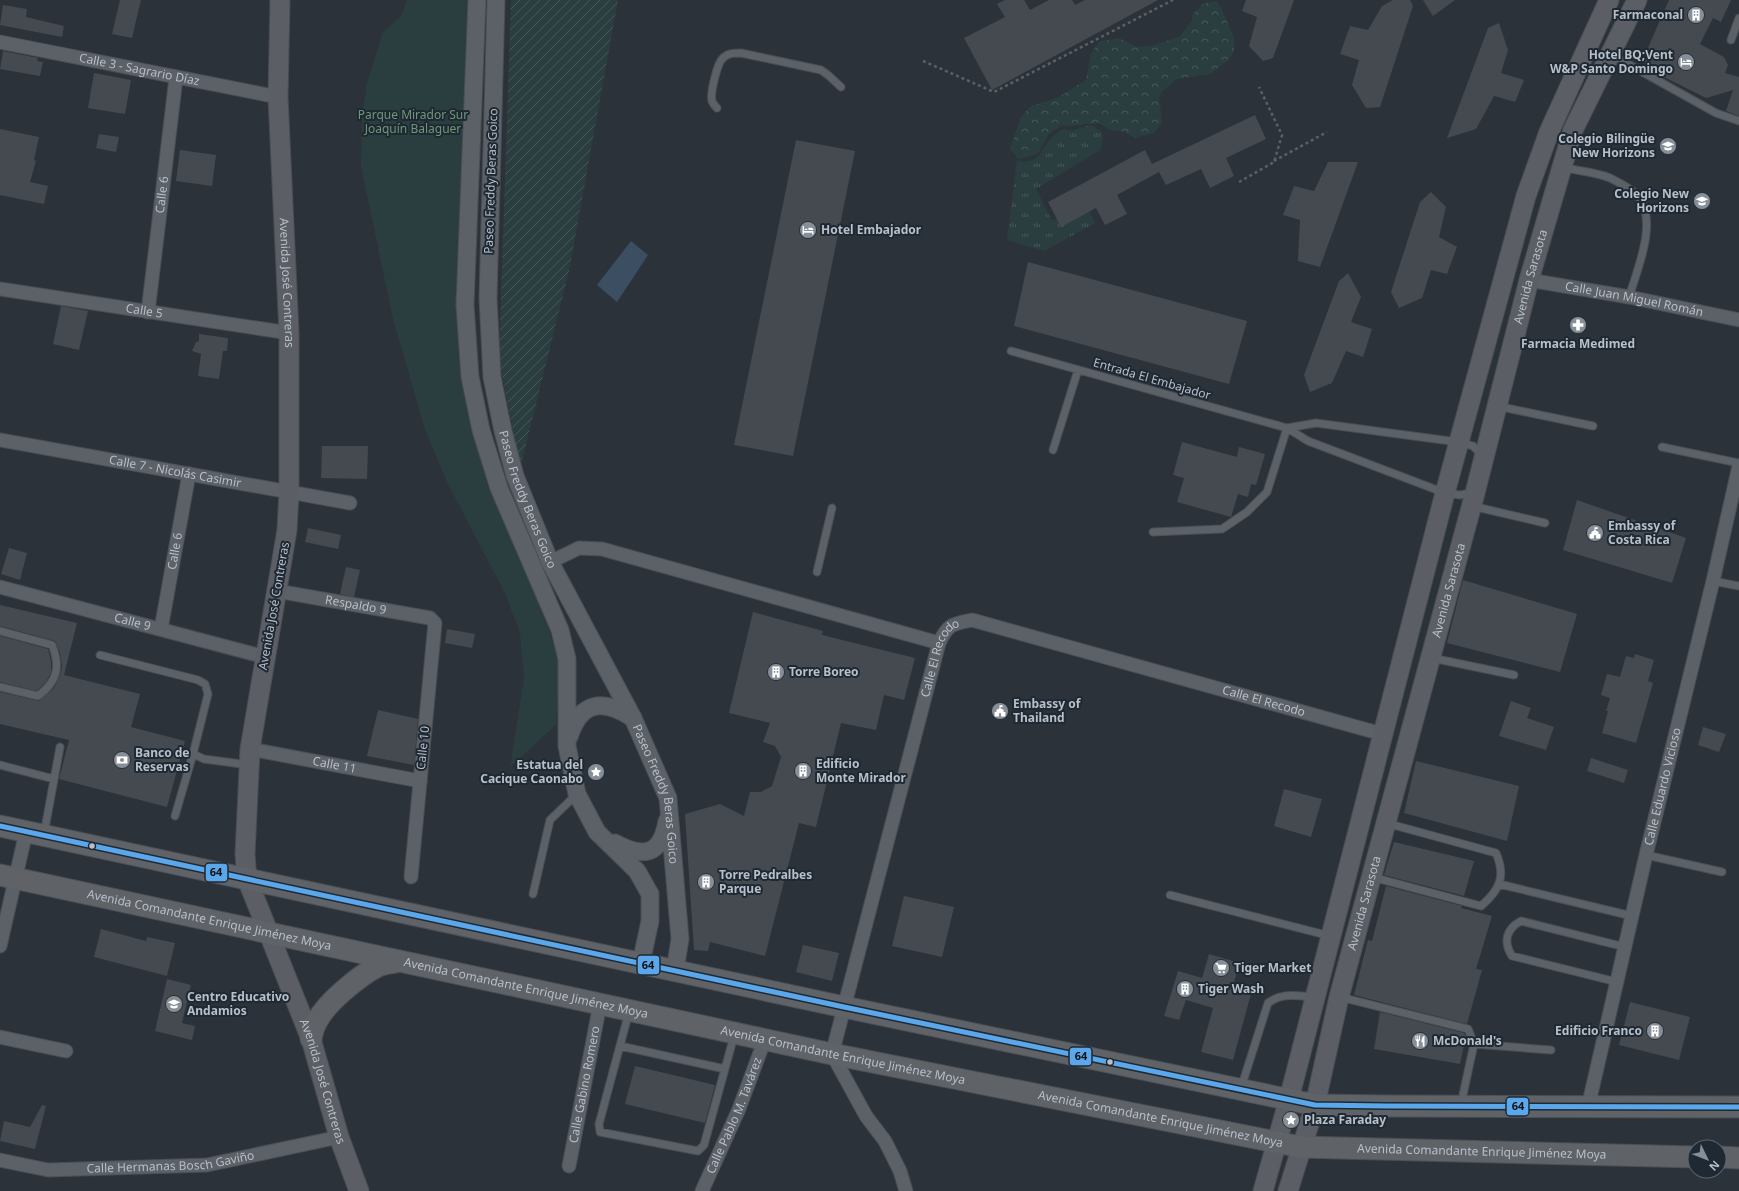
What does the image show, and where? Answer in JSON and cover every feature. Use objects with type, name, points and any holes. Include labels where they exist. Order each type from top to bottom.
[{"type":"main road","name":"Avenida José Contreras","points":[[280,0],[278,97],[289,333],[289,492],[287,530],[249,757],[245,854],[248,879],[310,1038],[339,1137],[359,1191]]},
{"type":"main road","name":"Avenida Sarasota","points":[[1263,1191],[1289,1099],[1458,442],[1526,196],[1549,132],[1609,0]]},
{"type":"main road","name":"Avenida Sarasota","points":[[1288,1191],[1315,1105],[1339,997],[1474,499],[1529,280],[1573,130],[1637,0]]},
{"type":"main road","points":[[0,826],[844,1007],[1315,1105],[1460,1107],[1739,1107]]},
{"type":"main road","name":"Avenida Comandante Enrique Jiménez Moya","points":[[8,877],[832,1054],[1301,1147],[1687,1157]]},
{"type":"main road","points":[[310,1038],[317,1021],[347,987],[362,976],[380,966],[400,961]]},
{"type":"main road","points":[[1727,1157],[1739,1158]]},
{"type":"street","name":"Paseo Freddy Beras Goico","points":[[477,0],[466,305],[470,377],[481,430],[499,488],[560,630],[567,659],[567,746],[577,794],[597,832],[637,871],[650,894],[650,921],[641,963]]},
{"type":"street","name":"Paseo Freddy Beras Goico","points":[[496,0],[488,298],[492,377],[503,431],[515,476],[550,562],[633,718],[668,798],[680,939],[675,970]]},
{"type":"street","name":"Calle 3 - Sagrario Díaz","points":[[0,42],[278,97]]},
{"type":"street","name":"Calle 6","points":[[148,312],[176,78]]},
{"type":"street","name":"Calle Juan Miguel Román","points":[[1529,280],[1629,297],[1739,320]]},
{"type":"street","name":"Calle 5","points":[[0,289],[289,333]]},
{"type":"street","name":"Calle 7 - Nicolás Casimir","points":[[0,440],[350,504]]},
{"type":"street","name":"Calle Eduardo Vicioso","points":[[1588,1107],[1646,855],[1713,581],[1739,465]]},
{"type":"street","name":"Calle 6","points":[[161,630],[188,474]]},
{"type":"street","points":[[550,562],[580,548],[602,549],[939,643]]},
{"type":"street","name":"Calle 9","points":[[0,587],[265,657]]},
{"type":"street","name":"Respaldo 9","points":[[277,591],[430,618],[433,620]]},
{"type":"street","name":"Calle 10","points":[[411,877],[435,623],[433,620]]},
{"type":"street","name":"Calle El Recodo","points":[[832,1054],[939,643],[945,631],[952,624],[972,620],[1382,734]]},
{"type":"street","points":[[567,746],[575,723],[589,708],[607,705],[620,710],[633,718]]},
{"type":"street","name":"Calle 11","points":[[249,757],[420,781]]},
{"type":"street","points":[[597,832],[633,852],[649,851],[654,848],[663,836],[668,817],[668,798]]},
{"type":"street","points":[[0,946],[8,877],[35,834]]},
{"type":"street","name":"Calle Gabino Romero","points":[[569,1166],[600,1004]]},
{"type":"street","points":[[0,1037],[66,1051]]},
{"type":"street","name":"Calle Pablo M. Tavárez","points":[[702,1191],[738,1109],[765,1039]]},
{"type":"street","points":[[832,1054],[866,1116],[885,1142],[900,1171],[906,1191]]},
{"type":"street","name":"Calle Hermanas Bosch Gaviño","points":[[0,1160],[48,1170],[207,1165],[339,1137]]},
{"type":"lane","points":[[1731,40],[1739,18]]},
{"type":"lane","points":[[717,108],[711,98],[718,66],[722,58],[730,54],[741,53],[814,68],[828,75],[841,87]]},
{"type":"lane","points":[[1610,54],[1716,113],[1739,121]]},
{"type":"lane","points":[[1562,168],[1609,178],[1637,194],[1642,203],[1647,222],[1647,238],[1629,297]]},
{"type":"lane","name":"Entrada El Embajador","points":[[1011,351],[1287,428],[1308,441],[1445,493],[1474,499],[1545,523]]},
{"type":"lane","points":[[1053,450],[1078,370]]},
{"type":"lane","points":[[1497,406],[1593,426]]},
{"type":"lane","name":"Entrada El Embajador","points":[[1287,428],[1316,423],[1458,442],[1473,446],[1484,456]]},
{"type":"lane","points":[[1154,532],[1222,529],[1247,512],[1267,492],[1287,428]]},
{"type":"lane","points":[[1662,447],[1739,465]]},
{"type":"lane","points":[[817,572],[832,508]]},
{"type":"lane","points":[[1713,581],[1739,586]]},
{"type":"lane","points":[[0,631],[52,645],[57,656],[57,668],[54,679],[48,689],[38,696],[0,687]]},
{"type":"lane","points":[[100,655],[198,680],[205,684],[208,694],[176,816]]},
{"type":"lane","points":[[1430,658],[1514,675]]},
{"type":"lane","points":[[35,834],[54,779],[60,747]]},
{"type":"lane","points":[[193,754],[204,759],[249,757]]},
{"type":"lane","points":[[0,765],[54,779]]},
{"type":"lane","points":[[533,894],[550,820],[577,794]]},
{"type":"lane","points":[[1372,877],[1481,906],[1492,897],[1499,884],[1501,873],[1500,863],[1496,853],[1386,823]]},
{"type":"lane","points":[[1646,855],[1722,872]]},
{"type":"lane","points":[[1499,884],[1632,916]]},
{"type":"lane","points":[[1170,895],[1330,936]]},
{"type":"lane","points":[[1617,982],[1512,956],[1508,950],[1507,936],[1510,929],[1521,920],[1625,946]]},
{"type":"lane","points":[[1241,1089],[1268,1003],[1276,997],[1284,995],[1315,997]]},
{"type":"lane","points":[[1339,997],[1468,1029],[1474,1044],[1460,1107]]},
{"type":"lane","points":[[629,1010],[599,1124],[600,1132],[698,1151],[704,1145],[735,1033]]},
{"type":"lane","points":[[1474,1044],[1551,1050]]},
{"type":"lane","points":[[620,1046],[725,1070]]},
{"type":"path","points":[[923,61],[994,92],[1173,0]]},
{"type":"path","points":[[1259,87],[1282,135],[1274,162]]},
{"type":"path","points":[[1239,182],[1327,132]]},
{"type":"green space","name":"Parque Mirador Sur Joaquín Balaguer","points":[[407,0],[469,0],[458,314],[491,488],[548,627],[560,664],[556,725],[510,767],[524,678],[520,633],[505,593],[448,484],[425,430],[393,319],[361,166],[362,117],[367,83],[383,32],[402,15]]},
{"type":"green space","points":[[511,0],[618,0],[569,271],[520,468],[499,358]]},
{"type":"green space","points":[[1216,1],[1221,7],[1234,38],[1234,52],[1226,62],[1210,74],[1177,79],[1162,91],[1159,97],[1162,123],[1154,133],[1135,138],[1124,132],[1110,130],[1099,123],[1068,126],[1062,125],[1049,134],[1038,153],[1019,159],[1010,149],[1021,117],[1031,106],[1057,98],[1086,80],[1091,53],[1099,42],[1119,38],[1137,47],[1151,46],[1179,37],[1192,21],[1193,14],[1203,4]]},
{"type":"green space","points":[[1091,125],[1103,134],[1100,150],[1036,189],[1052,221],[1086,203],[1095,223],[1044,251],[1007,240],[1017,160],[1030,161],[1035,159],[1053,136],[1064,129],[1071,131]]},
{"type":"water","points":[[631,241],[648,255],[617,302],[597,285]]},
{"type":"building","points":[[120,0],[141,0],[132,38],[112,34]]},
{"type":"building","points":[[1005,0],[1024,0],[1030,10],[1049,0],[1072,0],[1075,5],[1085,0],[1158,0],[992,90],[964,38],[1005,17],[997,4]]},
{"type":"building","points":[[1246,0],[1294,0],[1273,58],[1263,61],[1249,46],[1257,17],[1242,11]]},
{"type":"building","points":[[1393,0],[1410,0],[1413,6],[1380,107],[1366,108],[1352,85],[1359,60],[1340,54],[1350,26],[1368,30],[1382,6]]},
{"type":"building","points":[[1423,0],[1455,0],[1433,16]]},
{"type":"building","points":[[1669,0],[1731,0],[1721,22],[1713,18],[1700,44],[1724,57],[1728,65],[1725,73],[1739,77],[1739,116],[1726,111],[1733,90],[1706,98],[1648,69],[1643,59]]},
{"type":"building","points":[[3,5],[27,9],[26,17],[64,26],[62,37],[0,25]]},
{"type":"building","points":[[1499,23],[1508,50],[1501,73],[1524,80],[1515,102],[1494,96],[1476,129],[1447,138],[1488,28]]},
{"type":"building","points":[[3,51],[38,58],[37,61],[43,62],[40,76],[0,69]]},
{"type":"building","points":[[94,73],[131,80],[125,114],[88,108]]},
{"type":"building","points":[[1255,115],[1266,139],[1226,158],[1234,176],[1210,188],[1201,169],[1166,185],[1159,172],[1117,195],[1127,214],[1105,225],[1096,208],[1061,227],[1048,202],[1145,150],[1152,164]]},
{"type":"building","points":[[0,129],[39,137],[34,160],[36,161],[30,182],[48,186],[44,204],[0,195]]},
{"type":"building","points":[[99,134],[119,137],[116,152],[96,148]]},
{"type":"building","name":"Hotel Embajador","points":[[796,140],[855,151],[793,456],[734,445]]},
{"type":"building","points":[[180,150],[216,155],[212,186],[176,181]]},
{"type":"building","points":[[1328,162],[1358,162],[1320,267],[1298,261],[1300,220],[1283,215],[1294,186],[1314,191]]},
{"type":"building","points":[[1431,192],[1446,207],[1439,237],[1457,247],[1447,274],[1431,270],[1422,298],[1399,308],[1391,292],[1420,202]]},
{"type":"building","points":[[1028,262],[1247,321],[1229,384],[1014,326]]},
{"type":"building","points":[[1348,273],[1361,297],[1351,322],[1372,329],[1363,357],[1346,351],[1332,383],[1310,392],[1304,375],[1339,281]]},
{"type":"building","points":[[61,306],[88,311],[79,350],[53,344]]},
{"type":"building","points":[[199,334],[228,338],[227,351],[223,351],[219,379],[198,376],[201,354],[192,351],[196,342],[199,341]]},
{"type":"building","points":[[1182,442],[1237,457],[1239,447],[1265,454],[1256,485],[1251,484],[1248,497],[1238,494],[1231,517],[1177,502],[1184,478],[1173,475]]},
{"type":"building","points":[[322,446],[368,446],[367,479],[321,478]]},
{"type":"building","points":[[1577,500],[1686,538],[1672,583],[1563,550]]},
{"type":"building","points":[[308,528],[341,535],[338,549],[305,542]]},
{"type":"building","points":[[9,548],[27,553],[20,580],[1,574]]},
{"type":"building","points":[[346,567],[360,570],[354,597],[340,594]]},
{"type":"building","points":[[1463,580],[1577,614],[1560,672],[1447,643]]},
{"type":"building","name":"Banco de Reservas","points":[[0,605],[77,623],[64,675],[140,694],[131,727],[185,741],[167,807],[59,779],[69,740],[0,724],[0,692],[39,701],[54,688],[62,667],[60,652],[55,641],[0,626]]},
{"type":"building","points":[[753,612],[823,631],[822,635],[915,658],[904,700],[884,695],[876,730],[841,723],[816,827],[799,823],[765,956],[710,942],[708,951],[694,950],[685,814],[720,804],[744,816],[750,792],[761,792],[772,786],[781,757],[775,746],[763,742],[770,723],[729,713]]},
{"type":"building","points":[[447,629],[475,634],[472,648],[445,643]]},
{"type":"building","points":[[0,636],[48,649],[51,661],[51,672],[46,682],[37,691],[0,682]]},
{"type":"building","points":[[1635,654],[1654,660],[1648,681],[1653,683],[1636,743],[1602,733],[1610,698],[1601,695],[1607,674],[1620,677],[1626,656],[1634,658]]},
{"type":"building","points":[[1511,701],[1531,708],[1527,718],[1554,727],[1546,750],[1499,736]]},
{"type":"building","points":[[378,710],[418,719],[414,765],[367,756]]},
{"type":"building","points":[[1703,727],[1726,734],[1719,752],[1698,745]]},
{"type":"building","points":[[1591,758],[1628,770],[1624,783],[1587,771]]},
{"type":"building","points":[[1416,761],[1519,786],[1507,841],[1404,813]]},
{"type":"building","points":[[1284,789],[1322,799],[1311,837],[1274,826]]},
{"type":"building","points":[[1394,842],[1474,861],[1464,896],[1384,875]]},
{"type":"building","points":[[1386,886],[1462,906],[1461,908],[1492,916],[1476,969],[1482,970],[1467,1024],[1354,995],[1368,940],[1372,941]]},
{"type":"building","points":[[904,896],[954,907],[942,957],[892,946]]},
{"type":"building","points":[[101,929],[146,941],[147,937],[175,943],[167,976],[94,957]]},
{"type":"building","points":[[803,945],[839,953],[832,981],[796,972]]},
{"type":"building","points":[[1209,954],[1240,963],[1233,985],[1252,990],[1233,1060],[1201,1052],[1213,1008],[1186,1000],[1179,1020],[1164,1016],[1178,971],[1202,978]]},
{"type":"building","name":"Centro Educativo Andamios","points":[[167,979],[191,985],[182,1023],[195,1026],[192,1040],[155,1031]]},
{"type":"building","name":"Edificio Franco","points":[[1630,1002],[1690,1017],[1679,1060],[1619,1045]]},
{"type":"building","name":"McDonald's","points":[[1380,1012],[1464,1033],[1466,1037],[1460,1064],[1374,1049]]},
{"type":"building","points":[[635,1066],[715,1085],[705,1123],[625,1104]]},
{"type":"building","points":[[42,1105],[46,1106],[35,1149],[0,1141],[4,1121],[30,1127]]},
{"type":"transit line","name":"64","points":[[0,826],[844,1007],[1315,1105],[1739,1107]]},
{"type":"place","name":"Farmaconal","points":[[1696,15]]},
{"type":"place","name":"Hotel BQ;Vent W&P Santo Domingo","points":[[1686,62]]},
{"type":"place","name":"Colegio Bilingüe New Horizons","points":[[1668,146]]},
{"type":"place","name":"Colegio New Horizons","points":[[1702,201]]},
{"type":"place","name":"Hotel Embajador","points":[[808,230]]},
{"type":"place","name":"Farmacia Medimed","points":[[1578,325]]},
{"type":"place","name":"Embassy of Costa Rica","points":[[1595,533]]},
{"type":"place","name":"Torre Boreo","points":[[776,672]]},
{"type":"place","name":"Embassy of Thailand","points":[[1000,711]]},
{"type":"place","name":"Banco de Reservas","points":[[122,760]]},
{"type":"place","name":"Edificio Monte Mirador","points":[[803,771]]},
{"type":"place","name":"Estatua del Cacique Caonabo","points":[[596,772]]},
{"type":"place","name":"Torre Pedralbes Parque","points":[[706,882]]},
{"type":"place","name":"Tiger Market","points":[[1221,968]]},
{"type":"place","name":"Tiger Wash","points":[[1185,989]]},
{"type":"place","name":"Centro Educativo Andamios","points":[[174,1004]]},
{"type":"place","name":"Edificio Franco","points":[[1655,1031]]},
{"type":"place","name":"McDonald's","points":[[1420,1041]]},
{"type":"place","name":"Plaza Faraday","points":[[1291,1120]]}]
